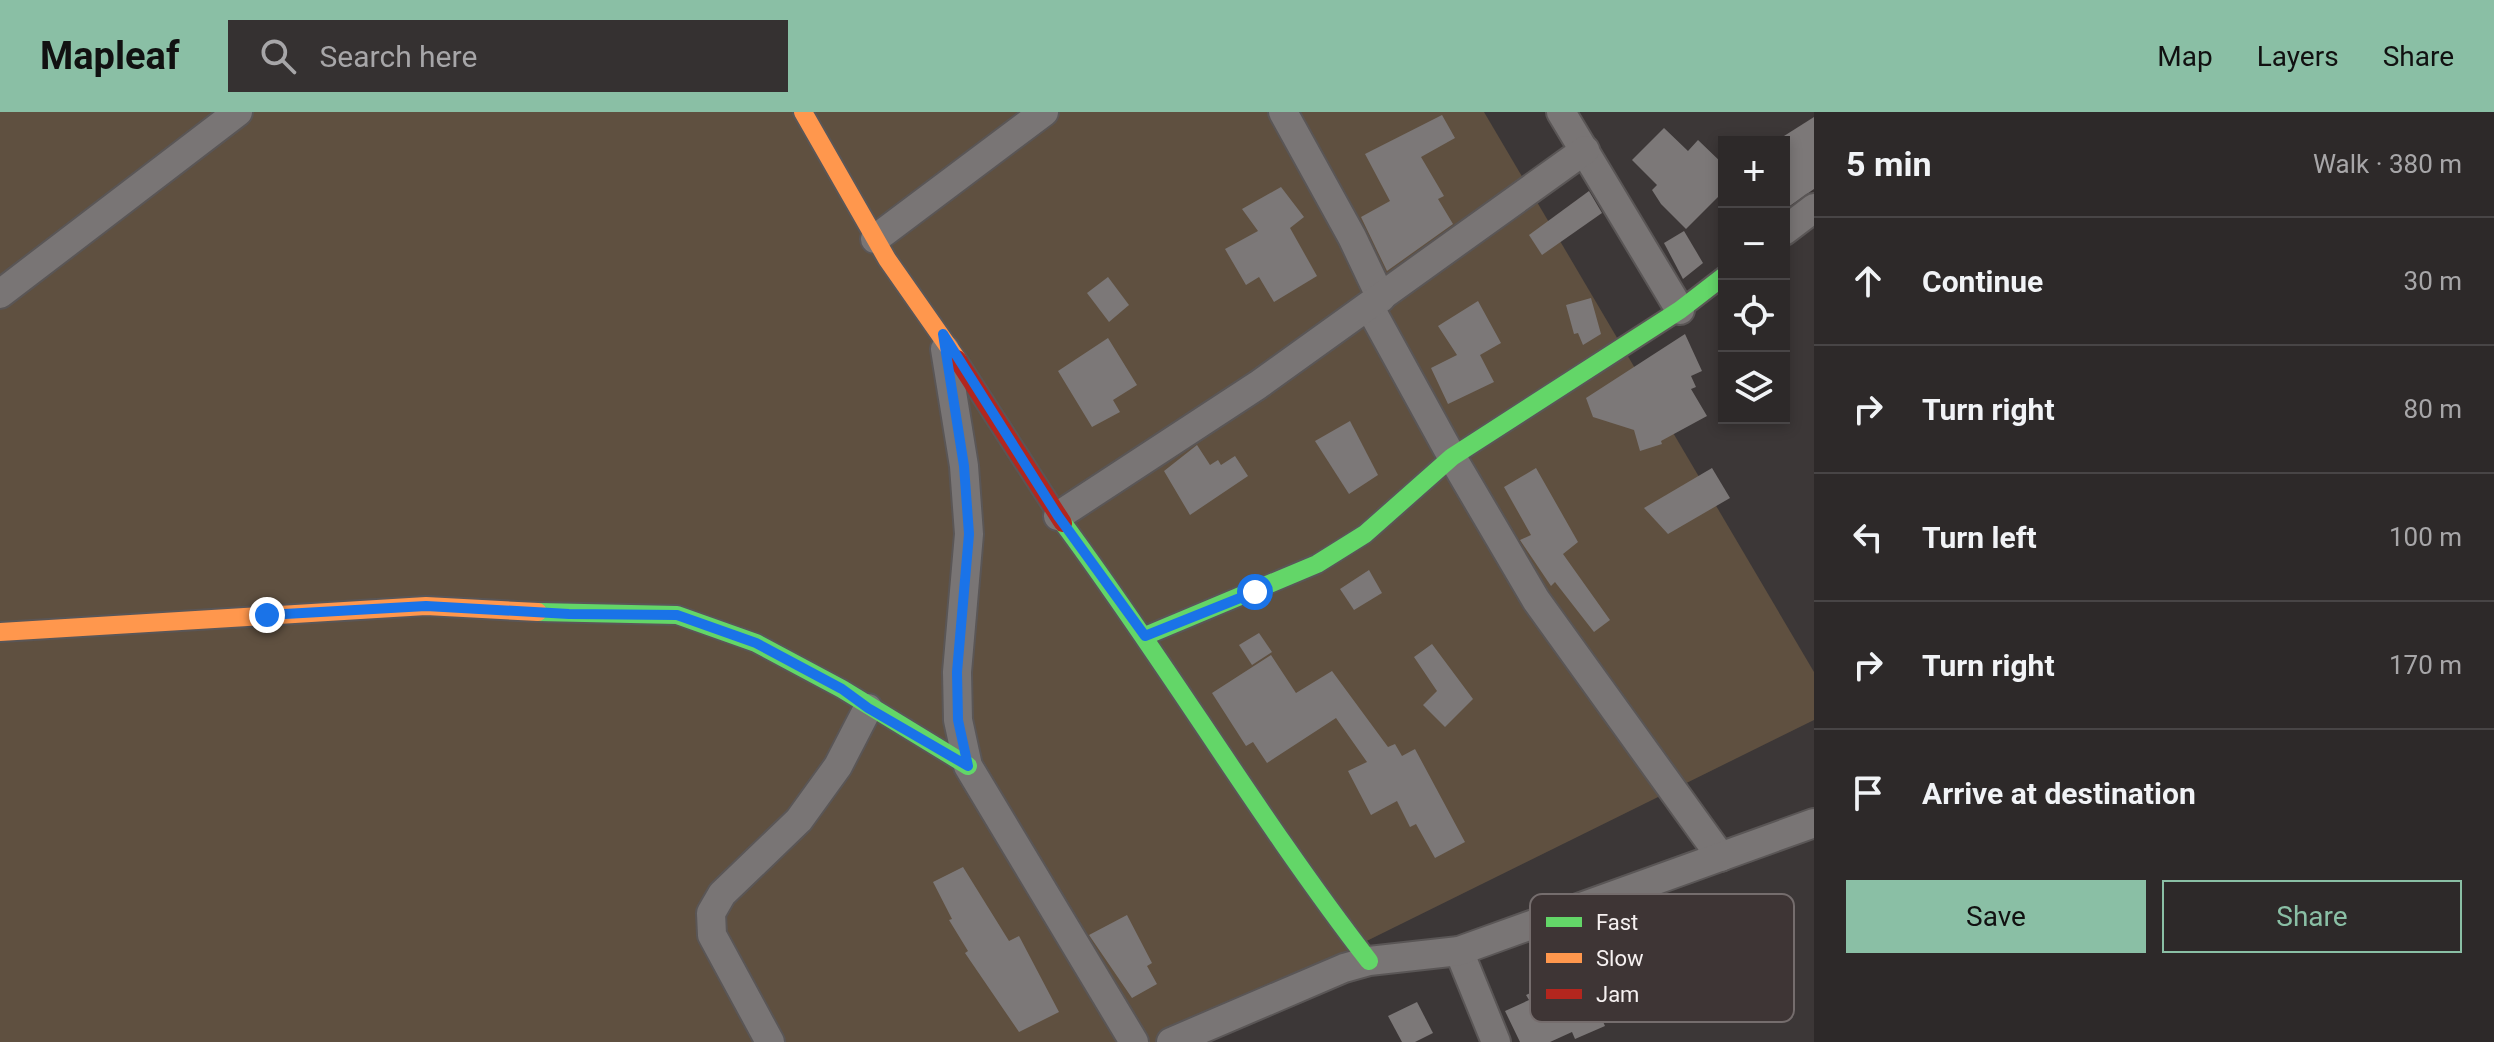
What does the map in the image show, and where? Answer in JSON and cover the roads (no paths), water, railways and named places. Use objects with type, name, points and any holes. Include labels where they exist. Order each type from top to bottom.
[{"type":"street","points":[[0,294],[238,112]]},
{"type":"street","points":[[803,112],[875,239],[943,334],[1058,516],[1145,636],[1324,903],[1369,961]]},
{"type":"street","points":[[875,239],[1044,112]]},
{"type":"street","points":[[1283,112],[1352,237],[1375,302],[1452,457],[1501,543],[1575,660],[1721,857]]},
{"type":"street","points":[[1561,112],[1680,310]]},
{"type":"street","points":[[1058,516],[1258,385],[1585,150]]},
{"type":"street","points":[[1790,226],[1814,208]]},
{"type":"street","points":[[1145,636],[1317,564],[1365,534],[1452,457],[1680,310],[1719,280]]},
{"type":"street","points":[[943,334],[964,466],[969,534],[957,672],[958,720],[968,766],[1134,1042]]},
{"type":"street","points":[[0,632],[231,615],[426,606],[569,614],[677,615],[756,643],[842,689],[868,708],[968,766]]},
{"type":"street","points":[[770,1042],[712,935],[711,913],[722,894],[799,820],[838,766],[868,708]]},
{"type":"street","points":[[1618,894],[1814,823]]},
{"type":"street","points":[[1171,1042],[1305,983],[1369,961],[1459,951],[1530,926]]},
{"type":"street","points":[[1459,951],[1496,1042]]}]
